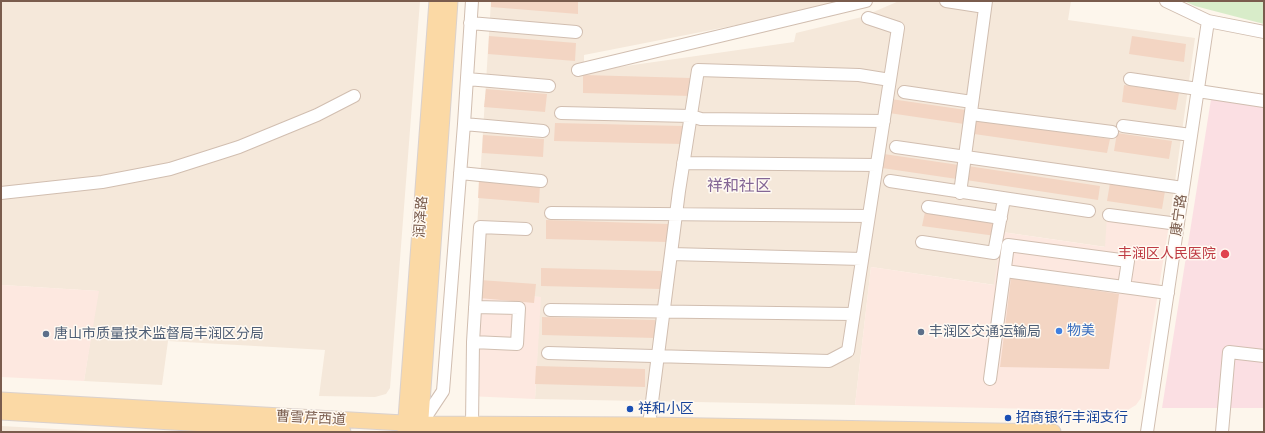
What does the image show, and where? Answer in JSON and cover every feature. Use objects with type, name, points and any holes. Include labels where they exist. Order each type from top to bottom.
[{"type":"main road","name":"润泽路","points":[[406,428],[437,1]]},
{"type":"main road","name":"润泽路","points":[[421,428],[450,1]]},
{"type":"main road","name":"曹雪芹西道","points":[[1,400],[406,428],[472,424],[649,424],[1053,432]]},
{"type":"main road","name":"曹雪芹西道","points":[[1,412],[344,432]]},
{"type":"street","points":[[421,428],[444,391],[472,1]]},
{"type":"street","points":[[578,70],[866,1]]},
{"type":"street","points":[[946,1],[985,4],[960,193]]},
{"type":"street","points":[[1166,1],[1208,21],[1264,32]]},
{"type":"street","points":[[548,353],[829,361],[848,351],[898,28],[868,18]]},
{"type":"street","name":"康宁路","points":[[1147,432],[1208,21]]},
{"type":"street","points":[[470,23],[576,32]]},
{"type":"street","points":[[649,424],[683,163],[692,116],[698,70],[859,75],[890,80]]},
{"type":"street","points":[[1130,79],[1264,101]]},
{"type":"street","points":[[467,80],[549,86]]},
{"type":"street","points":[[904,92],[971,108],[1112,132]]},
{"type":"street","points":[[1,193],[102,182],[170,169],[239,147],[317,115],[354,96]]},
{"type":"street","points":[[561,113],[692,116],[701,119],[884,120]]},
{"type":"street","points":[[464,124],[543,131]]},
{"type":"street","points":[[1123,126],[1191,135]]},
{"type":"street","points":[[896,147],[1183,188]]},
{"type":"street","points":[[683,163],[877,165]]},
{"type":"street","points":[[460,173],[477,174],[485,177],[541,181]]},
{"type":"street","points":[[890,181],[960,193],[1089,211]]},
{"type":"street","points":[[922,242],[994,253],[1004,199]]},
{"type":"street","points":[[928,207],[1001,218]]},
{"type":"street","points":[[551,213],[869,216]]},
{"type":"street","points":[[1109,215],[1178,224]]},
{"type":"street","points":[[472,424],[473,342],[480,227],[526,229]]},
{"type":"street","points":[[990,378],[1008,245],[1128,261],[1124,287]]},
{"type":"street","points":[[671,254],[862,259]]},
{"type":"street","points":[[1005,271],[1168,293]]},
{"type":"street","points":[[473,342],[518,344],[519,308],[475,307]]},
{"type":"street","points":[[550,310],[853,314]]},
{"type":"street","points":[[1222,432],[1229,352],[1264,356]]},
{"type":"shaded area","points":[[1,1],[420,1],[390,388],[386,394],[375,397],[319,396],[325,350],[168,341],[162,385],[84,381],[98,291],[2,285],[1,292]]},
{"type":"shaded area","points":[[491,1],[859,1],[584,55],[584,72],[794,42],[796,33],[862,17],[899,1],[1071,1],[1068,20],[1195,38],[1169,225],[1106,247],[1002,232],[995,285],[871,267],[855,405],[535,399],[540,297],[473,293]]},
{"type":"shaded area","name":"丰润区人民医院","points":[[1212,93],[1264,101],[1264,408],[1162,408]]},
{"type":"shaded area","points":[[1107,216],[1169,225],[1141,398],[1136,405],[1126,411],[855,405],[871,267],[994,285],[1002,232],[1105,247]]},
{"type":"shaded area","name":"唐山市质量技术监督局丰润区分局","points":[[2,285],[99,291],[84,381],[1,377]]},
{"type":"shaded area","points":[[473,293],[541,297],[535,399],[467,396]]},
{"type":"shaded area","points":[[1,426],[110,432],[1,432]]},
{"type":"green space","points":[[1184,1],[1264,1],[1264,24],[1195,6]]},
{"type":"building","points":[[491,1],[578,1],[578,14],[491,7]]},
{"type":"building","points":[[489,36],[576,43],[575,61],[488,54]]},
{"type":"building","points":[[1132,36],[1186,44],[1184,62],[1129,54]]},
{"type":"building","points":[[583,75],[691,78],[691,96],[583,93]]},
{"type":"building","points":[[1124,85],[1179,93],[1176,110],[1122,102]]},
{"type":"building","points":[[486,89],[547,94],[545,112],[484,107]]},
{"type":"building","points":[[891,99],[966,110],[964,124],[889,113]]},
{"type":"building","points":[[976,120],[1110,139],[1107,153],[974,134]]},
{"type":"building","points":[[555,123],[683,126],[682,144],[554,141]]},
{"type":"building","points":[[1117,133],[1172,141],[1169,159],[1114,151]]},
{"type":"building","points":[[483,135],[544,139],[543,157],[482,153]]},
{"type":"building","points":[[884,154],[959,165],[957,179],[882,168]]},
{"type":"building","points":[[968,166],[1100,186],[1098,200],[966,180]]},
{"type":"building","points":[[479,180],[540,185],[539,203],[478,198]]},
{"type":"building","points":[[1110,183],[1165,191],[1162,209],[1107,201]]},
{"type":"building","points":[[925,212],[998,222],[996,236],[922,226]]},
{"type":"building","points":[[546,220],[668,224],[668,242],[546,239]]},
{"type":"building","points":[[541,268],[661,271],[661,289],[541,286]]},
{"type":"building","name":"物美","points":[[1011,278],[1119,294],[1109,369],[1000,367]]},
{"type":"building","points":[[480,280],[536,284],[534,303],[479,298]]},
{"type":"building","points":[[542,317],[655,320],[655,338],[542,335]]},
{"type":"building","points":[[536,366],[645,369],[645,387],[535,384]]},
{"type":"place","name":"丰润区人民医院","points":[[1225,254]]},
{"type":"place","name":"物美","points":[[1059,331]]},
{"type":"place","name":"丰润区交通运输局","points":[[921,332]]},
{"type":"place","name":"唐山市质量技术监督局丰润区分局","points":[[46,334]]},
{"type":"place","name":"祥和小区","points":[[630,409]]},
{"type":"place","name":"招商银行丰润支行","points":[[1008,418]]},
{"type":"district","name":"祥和社区","points":[[739,186]]}]
